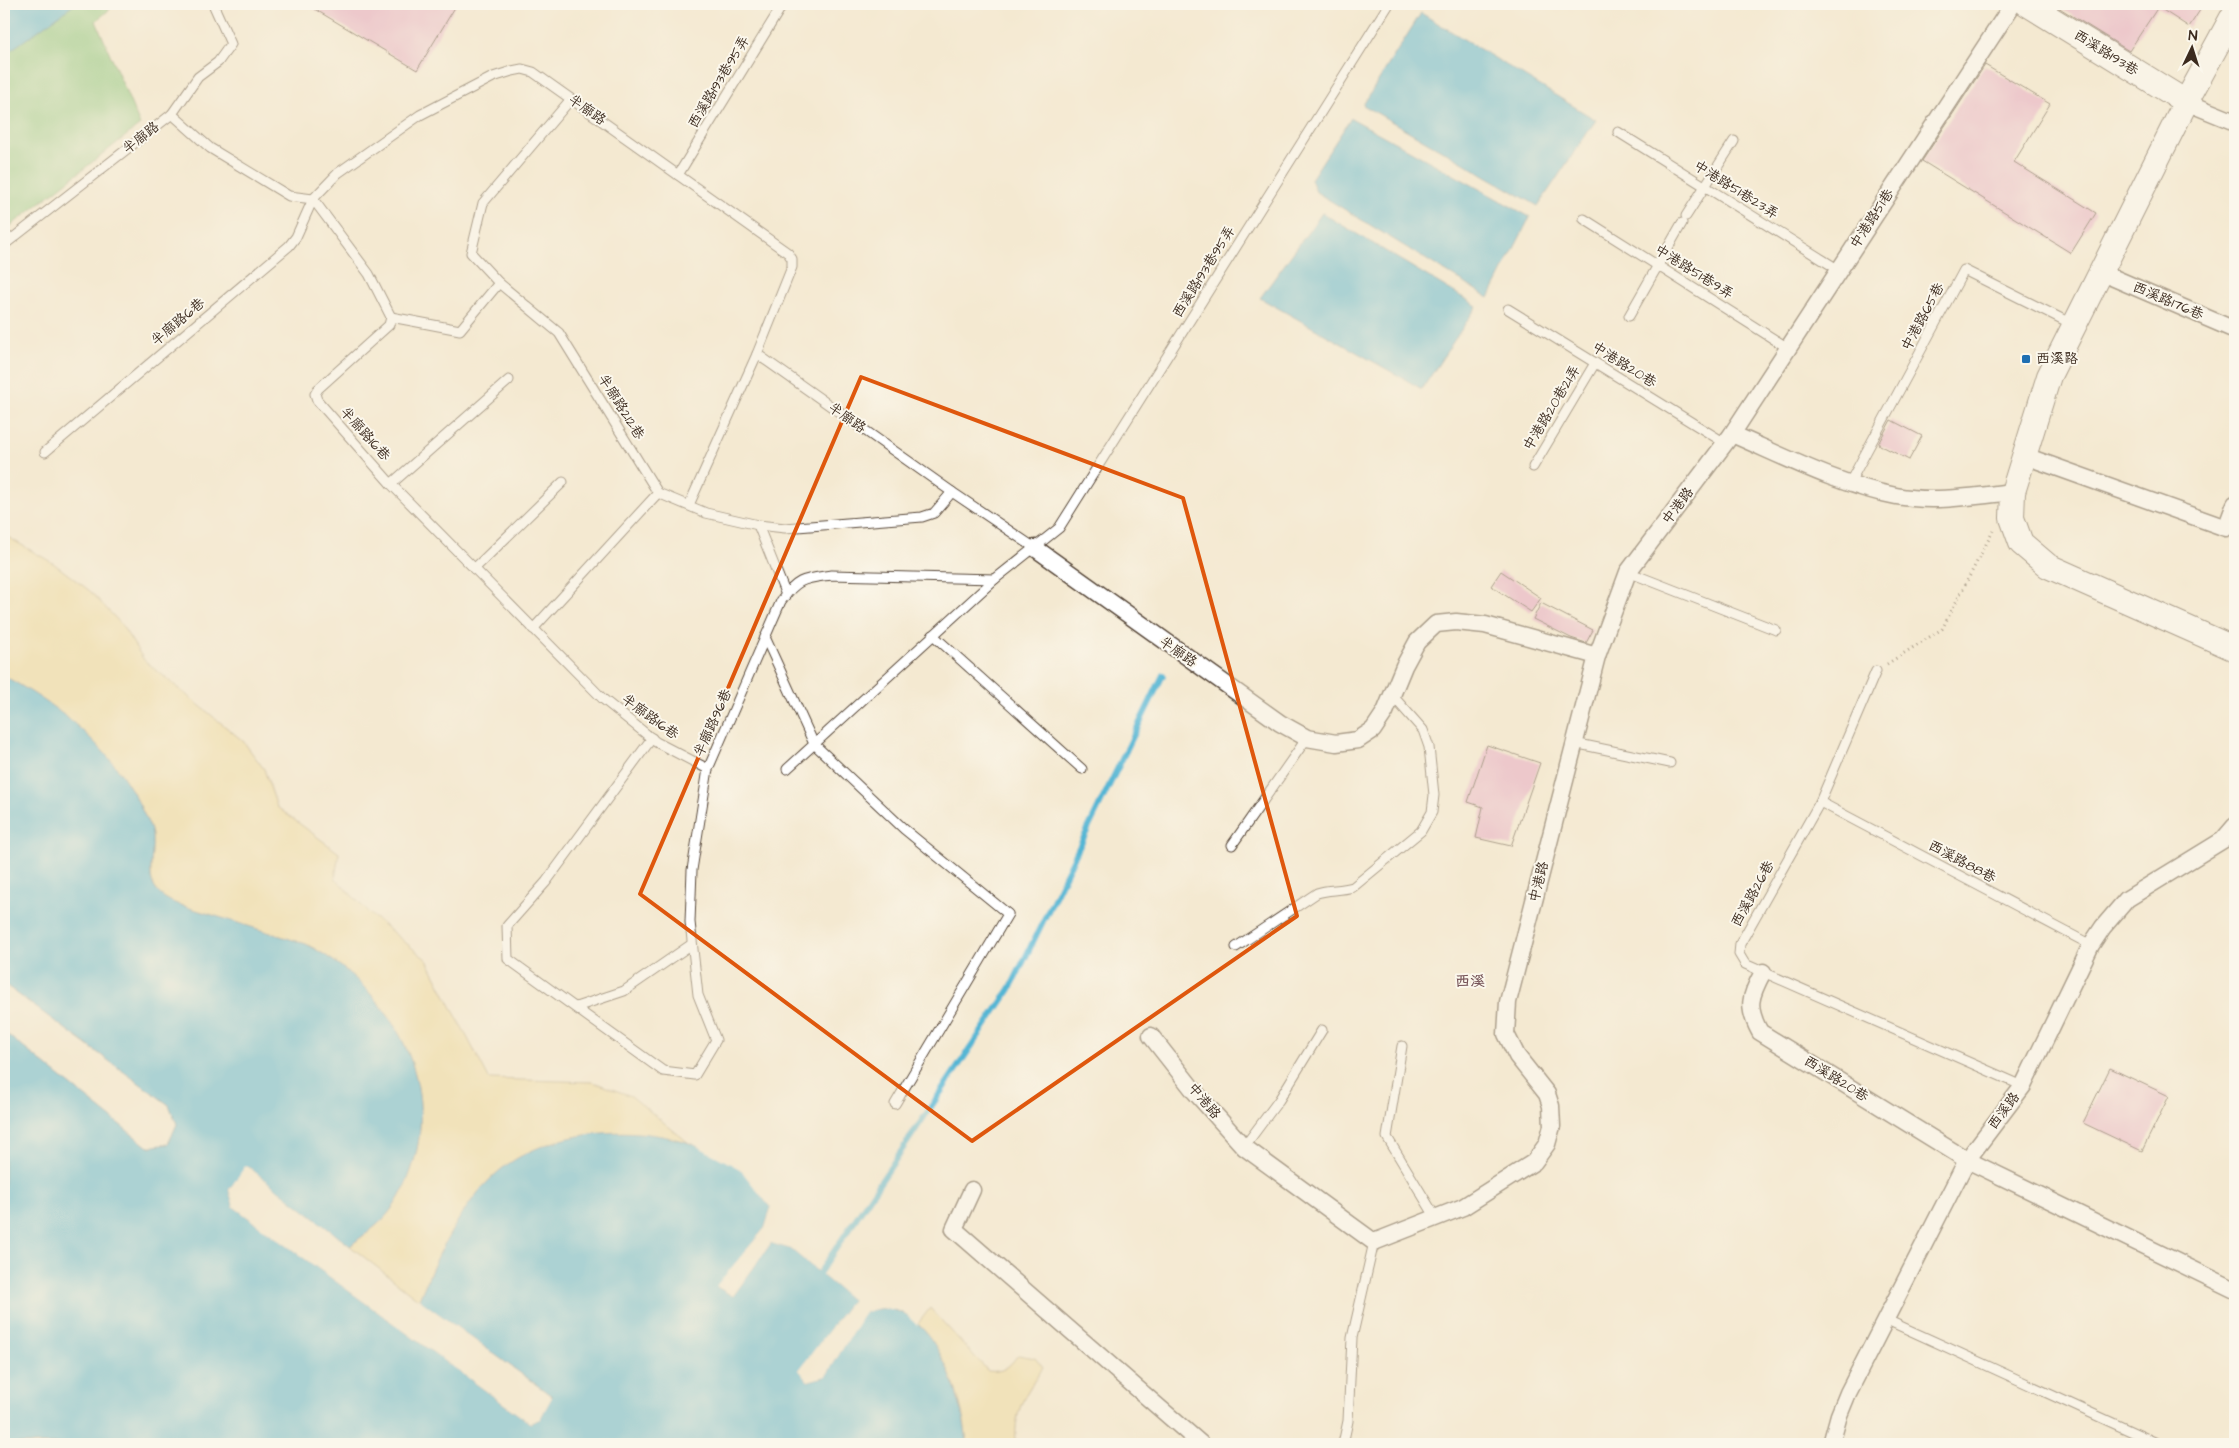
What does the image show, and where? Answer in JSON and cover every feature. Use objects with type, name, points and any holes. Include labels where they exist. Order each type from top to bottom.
[{"type":"street","name":"中港路51巷","points":[[1728,439],[2013,4]]},
{"type":"street","name":"西溪路193巷","points":[[2027,4],[2186,102]]},
{"type":"street","points":[[2235,12],[2186,102],[2048,376],[2013,492],[2012,518],[2021,543],[2048,566],[2235,649]]},
{"type":"street","points":[[2186,102],[2235,122]]},
{"type":"street","name":"西溪路176巷","points":[[2100,272],[2235,330]]},
{"type":"street","points":[[1728,439],[1849,484],[1897,496],[1948,499],[2013,492]]},
{"type":"street","name":"中港路","points":[[1151,1036],[1195,1092],[1244,1147],[1374,1242],[1463,1207],[1534,1162],[1547,1144],[1550,1135],[1552,1126],[1551,1106],[1548,1094],[1516,1056],[1506,1034],[1508,1002],[1597,656],[1628,572],[1728,439]]},
{"type":"street","points":[[2025,456],[2226,528],[2235,504]]},
{"type":"street","name":"半廍路","points":[[1035,548],[1280,724],[1307,738],[1336,743],[1358,740],[1373,730],[1385,712],[1404,666],[1417,642],[1436,624],[1456,622],[1484,625],[1597,656]]},
{"type":"street","name":"西溪路","points":[[1831,1444],[1839,1415],[1848,1393],[1887,1320],[1967,1160],[2023,1086],[2091,945],[2126,899],[2223,840],[2235,826]]},
{"type":"street","name":"西溪路20巷","points":[[1763,972],[1753,990],[1750,1005],[1751,1017],[1760,1032],[1967,1160],[2235,1290]]},
{"type":"street","points":[[972,1190],[954,1229],[1201,1444]]},
{"type":"lane","name":"半廍路","points":[[4,246],[172,114],[198,77],[218,62],[231,44],[214,4]]},
{"type":"lane","name":"西溪路193巷95弄","points":[[678,175],[783,4]]},
{"type":"lane","name":"西溪路193巷95弄","points":[[1035,548],[1059,528],[1389,4]]},
{"type":"lane","name":"半廍路","points":[[313,199],[328,181],[338,173],[420,115],[493,77],[522,70],[533,72],[571,98],[788,253],[792,259],[792,267],[757,354],[689,505]]},
{"type":"lane","name":"半廍路212巷","points":[[571,98],[483,203],[471,253],[499,283],[559,333],[658,493]]},
{"type":"lane","points":[[172,114],[210,148],[289,196],[313,199],[369,274],[392,318],[460,330],[499,283]]},
{"type":"lane","name":"中港路51巷23弄","points":[[1618,132],[1839,270]]},
{"type":"lane","points":[[1628,316],[1684,220],[1734,141]]},
{"type":"lane","name":"半廍路6巷","points":[[45,452],[289,246],[296,237],[313,199]]},
{"type":"lane","name":"中港路51巷9弄","points":[[1584,219],[1788,348]]},
{"type":"lane","name":"中港路65巷","points":[[1849,484],[1964,270],[2074,325]]},
{"type":"lane","name":"中港路20巷","points":[[1508,309],[1595,364],[1728,439]]},
{"type":"lane","name":"半廍路16巷","points":[[392,318],[389,325],[318,389],[316,394],[317,400],[390,484],[603,700],[652,738],[708,769]]},
{"type":"lane","name":"半廍路","points":[[757,354],[952,492],[1035,548]]},
{"type":"lane","name":"中港路20巷21弄","points":[[1533,467],[1595,364]]},
{"type":"lane","points":[[390,484],[509,380]]},
{"type":"lane","points":[[474,569],[563,482]]},
{"type":"lane","points":[[533,629],[658,493],[706,513],[758,525],[785,528],[922,517],[934,513],[952,492]]},
{"type":"lane","points":[[758,525],[786,595]]},
{"type":"lane","points":[[786,769],[996,579],[1035,548]]},
{"type":"lane","points":[[1628,572],[1776,630]]},
{"type":"lane","name":"半廍路96巷","points":[[576,1007],[663,1071],[695,1075],[716,1040],[698,995],[690,922],[692,870],[708,769],[765,637],[786,595],[794,585],[810,578],[831,575],[996,579]]},
{"type":"lane","points":[[933,635],[1082,769]]},
{"type":"lane","points":[[765,637],[814,744],[904,829],[1008,914],[895,1104]]},
{"type":"lane","name":"西溪路26巷","points":[[1876,671],[1820,802],[1740,944],[1739,954],[1745,964],[2023,1086]]},
{"type":"lane","points":[[1236,947],[1317,893],[1327,890],[1340,891],[1352,887],[1420,831],[1432,812],[1434,796],[1429,747],[1424,730],[1392,695]]},
{"type":"lane","points":[[652,738],[546,882],[506,926],[508,959],[576,1007],[624,991],[692,944]]},
{"type":"lane","points":[[1232,846],[1307,738]]},
{"type":"lane","points":[[1574,743],[1670,763]]},
{"type":"lane","name":"西溪路88巷","points":[[1820,802],[2091,945]]},
{"type":"lane","points":[[1244,1147],[1279,1100],[1322,1030]]},
{"type":"lane","points":[[1402,1046],[1388,1137],[1436,1218]]},
{"type":"lane","points":[[1343,1444],[1348,1421],[1352,1338],[1374,1242]]},
{"type":"lane","points":[[1887,1320],[2159,1444]]},
{"type":"path","points":[[1876,671],[1942,629],[1996,526]]},
{"type":"highlighted area","points":[[861,377],[1183,498],[1297,916],[972,1141],[640,894]]},
{"type":"green space","points":[[4,4],[116,4],[96,21],[140,125],[4,231]]},
{"type":"sand","points":[[4,535],[53,563],[90,591],[121,624],[144,660],[243,741],[264,769],[277,807],[339,853],[335,878],[370,914],[427,960],[489,1079],[593,1082],[631,1096],[689,1143],[661,1136],[632,1133],[604,1134],[576,1138],[549,1146],[524,1158],[500,1174],[479,1194],[460,1218],[444,1244],[419,1300],[350,1246],[381,1221],[395,1204],[407,1182],[417,1149],[420,1117],[418,1086],[409,1056],[396,1028],[378,1003],[357,980],[333,960],[306,944],[176,904],[157,891],[151,876],[152,837],[149,824],[132,790],[118,769],[102,750],[65,717],[46,702],[4,676]]},
{"type":"sand","points":[[930,1308],[988,1371],[1002,1370],[1012,1363],[1018,1355],[1035,1358],[1043,1368],[1026,1394],[1019,1411],[1016,1442],[1020,1444],[967,1444],[962,1411],[952,1380],[937,1351],[917,1325]]},
{"type":"water","points":[[4,4],[75,4],[4,55]]},
{"type":"water","points":[[1421,13],[1596,120],[1538,206],[1363,105]]},
{"type":"water","points":[[1351,118],[1530,217],[1489,298],[1316,192],[1311,179]]},
{"type":"water","points":[[1322,213],[1477,306],[1422,389],[1260,298]]},
{"type":"water","points":[[4,676],[25,688],[66,717],[102,750],[118,769],[132,790],[149,824],[152,837],[151,876],[157,891],[165,898],[177,904],[306,944],[333,960],[357,980],[378,1003],[396,1028],[409,1056],[418,1086],[420,1117],[417,1149],[410,1174],[399,1197],[386,1216],[376,1225],[350,1246],[247,1166],[229,1190],[234,1207],[530,1423],[540,1419],[552,1396],[419,1300],[442,1248],[462,1214],[486,1183],[499,1171],[521,1156],[546,1145],[573,1137],[602,1133],[631,1133],[659,1136],[686,1142],[738,1166],[771,1208],[765,1228],[717,1287],[733,1296],[771,1243],[791,1249],[852,1300],[800,1370],[808,1381],[826,1376],[864,1312],[887,1309],[907,1316],[925,1331],[939,1351],[950,1375],[958,1400],[967,1444],[4,1444],[4,1032],[148,1147],[168,1144],[177,1124],[169,1105],[4,984]]},
{"type":"pier","points":[[684,1139],[708,1147],[742,1167],[773,1208],[768,1229],[720,1286],[732,1293],[771,1241],[792,1247],[855,1299],[803,1370],[809,1378],[825,1374],[863,1310],[880,1305],[897,1308],[906,1311],[919,1323],[917,1325],[904,1313],[897,1310],[880,1308],[865,1312],[826,1376],[808,1381],[799,1370],[852,1300],[791,1249],[771,1243],[733,1296],[716,1286],[765,1228],[771,1208],[740,1169]]},
{"type":"pier","points":[[246,1165],[352,1248],[348,1248],[247,1169],[232,1191],[236,1206],[530,1420],[538,1417],[549,1397],[418,1302],[417,1298],[552,1397],[540,1419],[530,1423],[234,1207],[229,1190]]},
{"type":"building","points":[[306,4],[457,4],[417,70]]},
{"type":"building","points":[[2053,4],[2204,4],[2189,27],[2158,7],[2129,51]]},
{"type":"building","points":[[1985,65],[2050,104],[2014,162],[2096,213],[2071,253],[1922,161]]},
{"type":"building","points":[[1891,420],[1922,436],[1909,460],[1878,444]]},
{"type":"building","points":[[1501,571],[1541,598],[1531,612],[1491,586]]},
{"type":"building","points":[[1541,603],[1593,630],[1586,643],[1571,638],[1533,619]]},
{"type":"building","points":[[1487,745],[1540,763],[1511,846],[1476,838],[1483,807],[1468,802]]},
{"type":"building","points":[[2110,1068],[2169,1096],[2142,1151],[2083,1123]]},
{"type":"waterway","points":[[818,1275],[1010,989],[1163,675]]},
{"type":"place","name":"西溪路","points":[[2026,359]]},
{"type":"district","name":"西溪","points":[[1470,981]]}]
